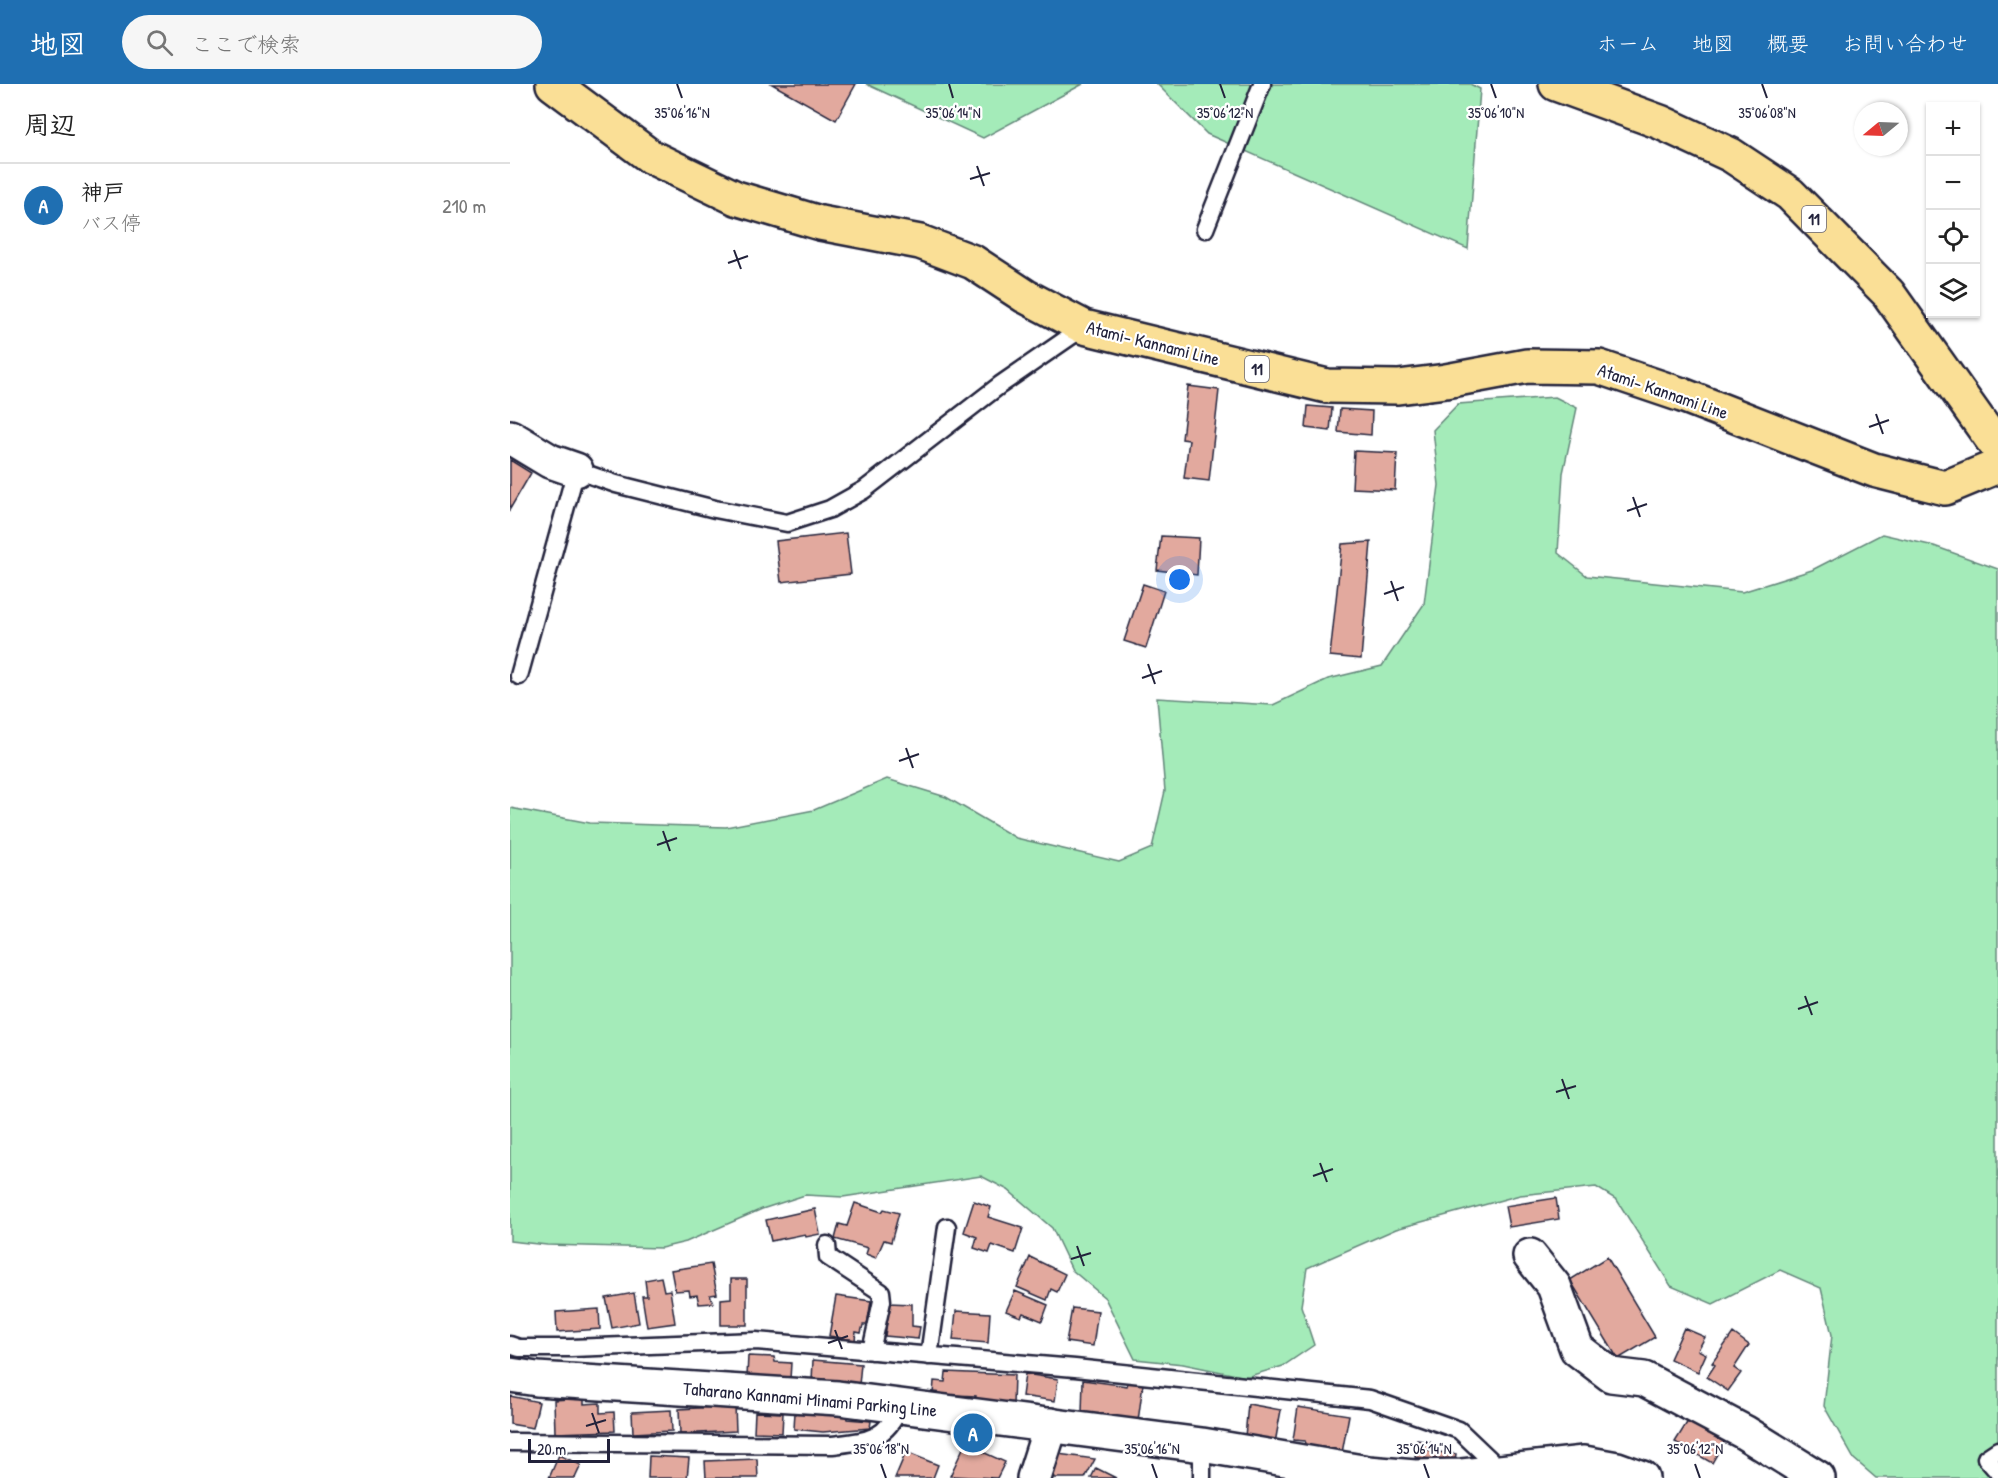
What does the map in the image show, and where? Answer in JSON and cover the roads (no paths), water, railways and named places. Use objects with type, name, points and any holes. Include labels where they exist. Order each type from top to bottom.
[{"type":"main road","name":"Atami- Kannami Line","points":[[553,84],[651,157],[736,198],[820,223],[931,246],[973,262],[1024,296],[1084,327],[1328,386],[1398,387],[1527,366],[1599,367],[1682,395],[1874,470],[1945,488],[1998,466]]},
{"type":"main road","name":"11","points":[[1556,84],[1660,122],[1720,150],[1790,194],[1888,293],[1998,448]]},
{"type":"main road","points":[[510,437],[550,461],[576,470]]},
{"type":"main road","points":[[1530,1256],[1554,1286],[1577,1349],[1611,1375],[1644,1379],[1744,1432],[1818,1478]]},
{"type":"main road","name":"Taharano Kannami Minami Parking Line","points":[[510,1375],[537,1379],[750,1390],[900,1406],[1202,1445],[1368,1473],[1415,1477],[1584,1463],[1617,1469],[1642,1478]]},
{"type":"main road","points":[[1034,1478],[1051,1425]]},
{"type":"lane","points":[[1205,228],[1262,84]]},
{"type":"lane","points":[[519,676],[576,470],[616,484],[714,509],[787,523],[830,509],[864,490],[1028,364],[1084,327]]},
{"type":"lane","points":[[928,1356],[947,1227]]},
{"type":"lane","points":[[827,1245],[828,1257],[881,1292],[882,1301],[871,1351]]},
{"type":"lane","points":[[510,1345],[519,1348],[571,1348],[756,1341],[1075,1368],[1370,1399],[1459,1430],[1502,1471]]},
{"type":"lane","points":[[510,1442],[832,1445],[867,1441],[886,1431],[900,1406]]},
{"type":"lane","points":[[1202,1445],[1202,1478]]},
{"type":"lane","points":[[1998,1450],[1986,1458],[1998,1472]]},
{"type":"place","name":"神戸","points":[[973,1433]]}]
